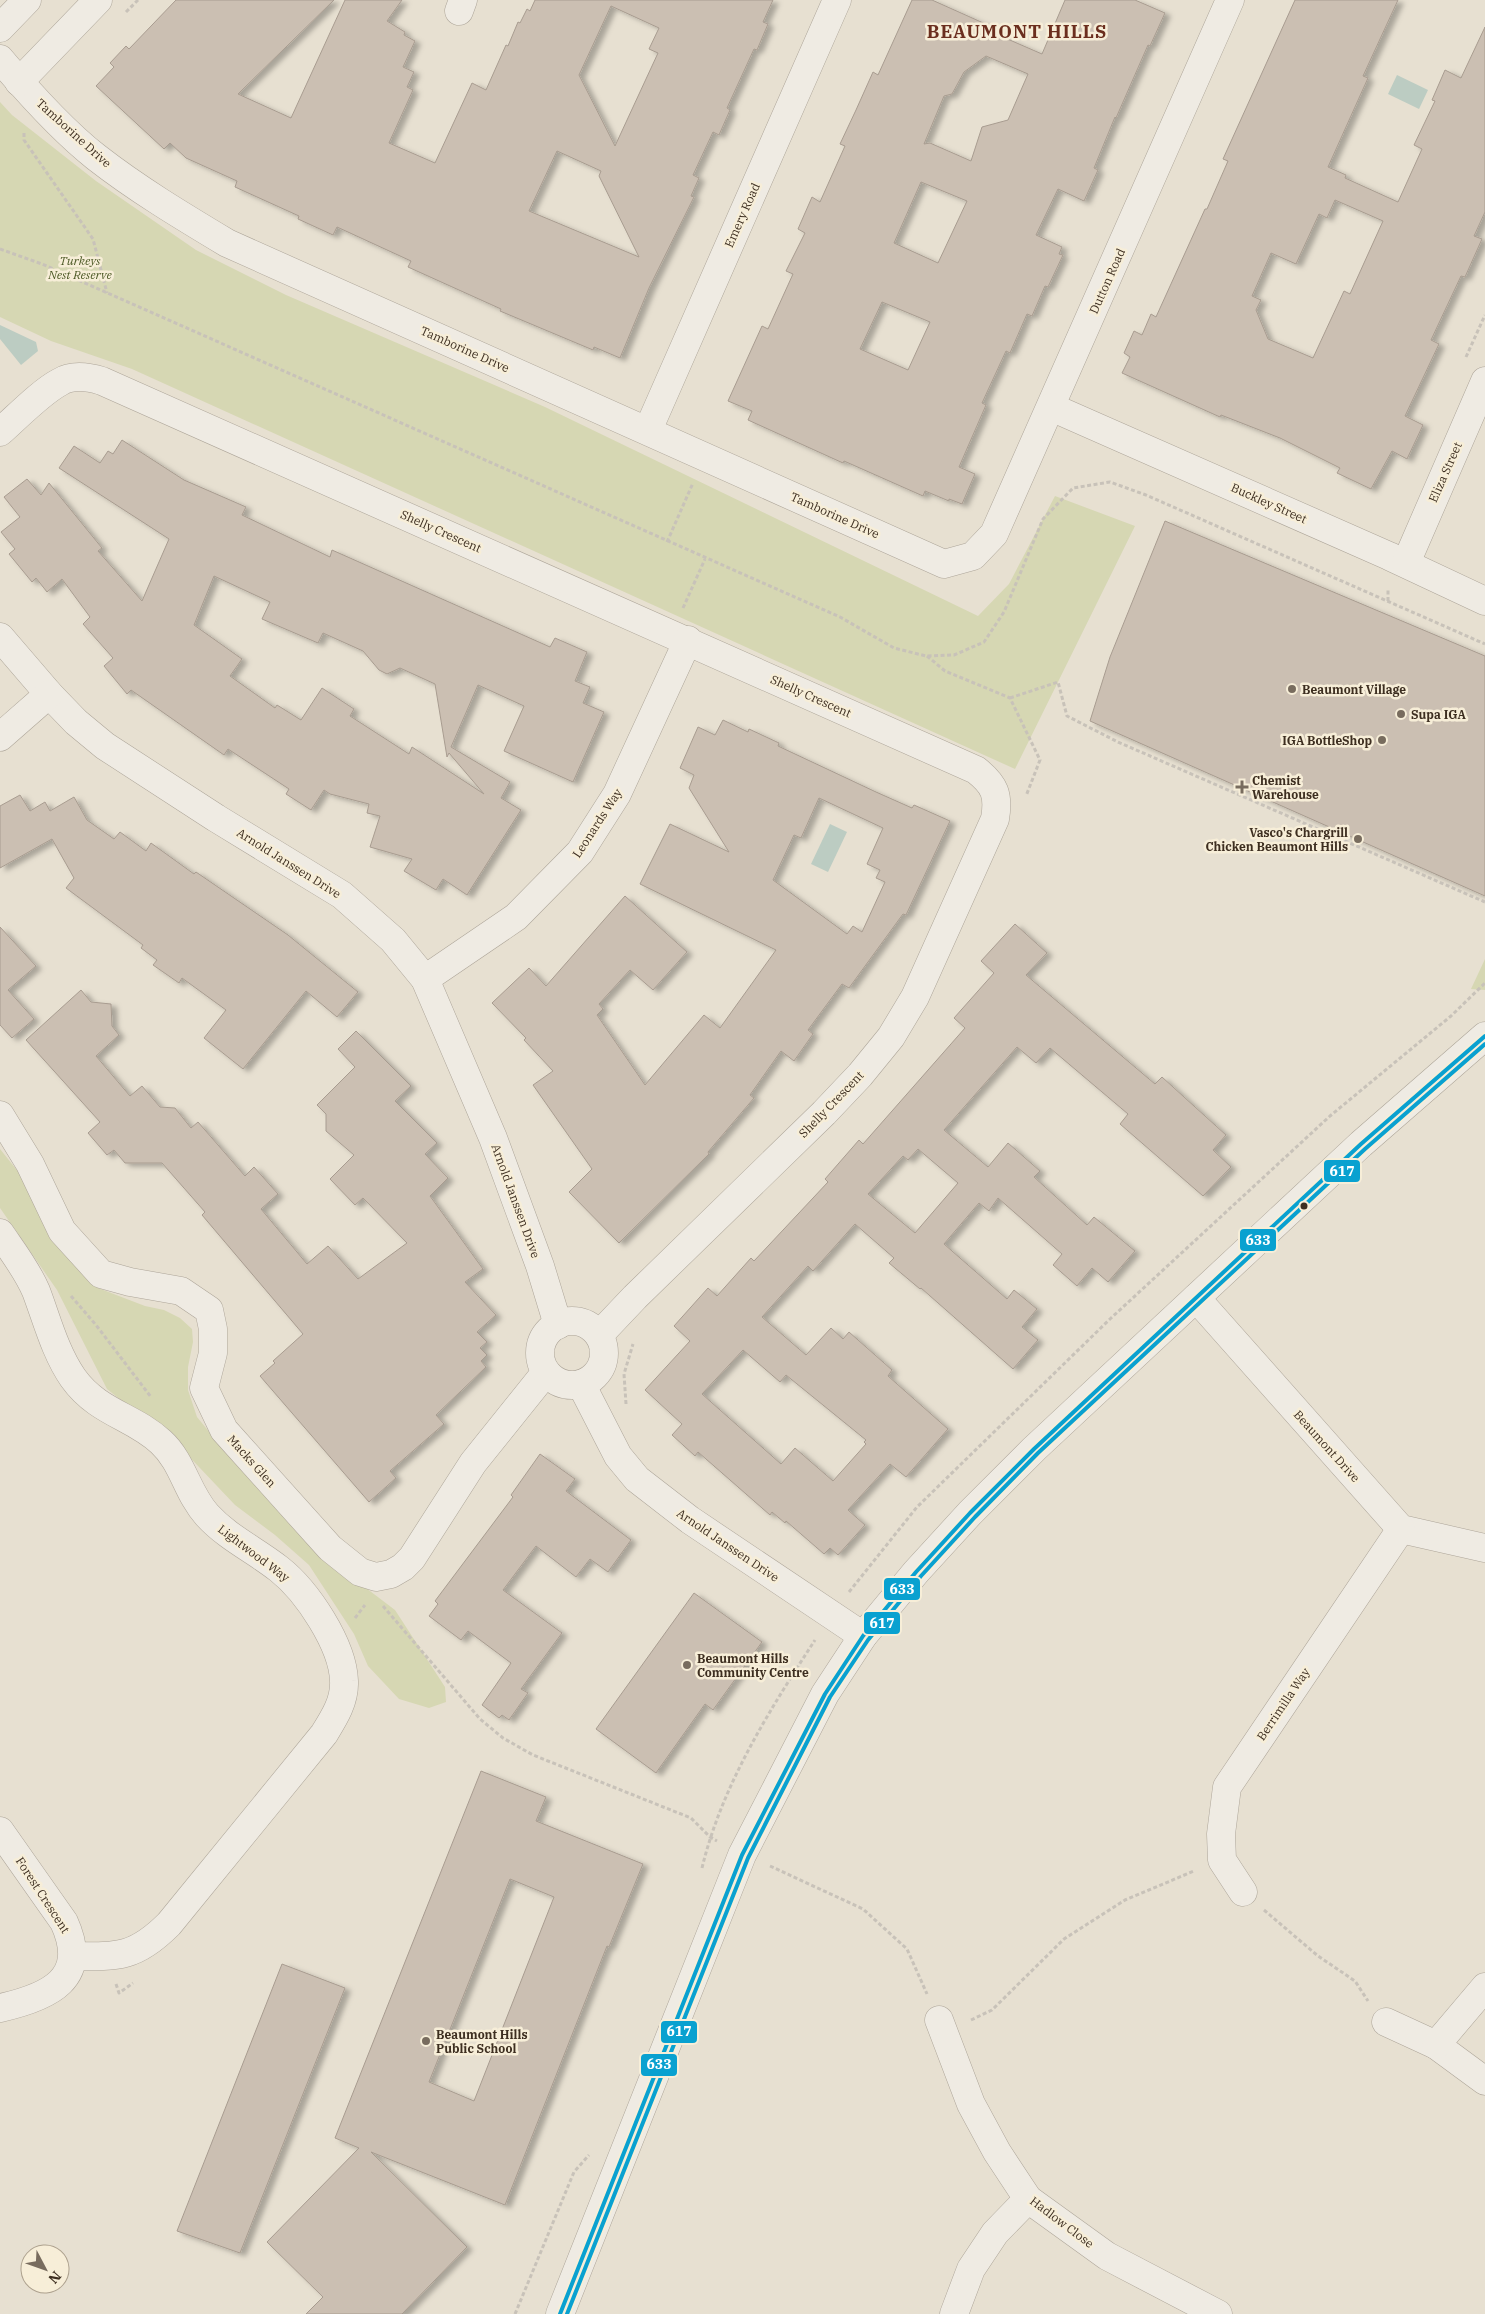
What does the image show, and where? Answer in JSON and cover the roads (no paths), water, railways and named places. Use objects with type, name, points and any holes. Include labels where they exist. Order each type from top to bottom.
[{"type":"street","points":[[0,28],[27,0]]},
{"type":"street","points":[[19,82],[98,0]]},
{"type":"street","name":"Emery Road","points":[[648,430],[837,0]]},
{"type":"street","name":"Dutton Road","points":[[973,556],[994,534],[1230,0]]},
{"type":"street","name":"Tamborine Drive","points":[[0,59],[38,102],[94,156],[153,199],[227,243],[944,564],[973,556]]},
{"type":"street","name":"Shelly Crescent","points":[[0,432],[61,381],[75,377],[90,377],[680,637],[976,770],[987,778],[995,790],[998,804],[988,836],[915,997],[891,1037],[860,1075],[824,1113],[635,1297],[599,1335]]},
{"type":"street","name":"Eliza Street","points":[[1406,563],[1485,381]]},
{"type":"street","name":"Buckley Street","points":[[1051,407],[1406,563],[1485,601]]},
{"type":"street","name":"Arnold Janssen Drive","points":[[0,637],[49,694],[90,734],[138,769],[342,895],[393,940],[425,979],[494,1138],[540,1266],[558,1325]]},
{"type":"street","name":"Leonards Way","points":[[425,979],[516,917],[580,852],[618,794],[680,637]]},
{"type":"street","points":[[0,737],[49,694]]},
{"type":"street","points":[[560,2314],[742,1855],[824,1694],[863,1636],[916,1572],[970,1512],[1034,1449],[1361,1144],[1485,1036]]},
{"type":"street","name":"Macks Glen","points":[[0,1115],[30,1164],[62,1232],[101,1274],[181,1291],[209,1310],[214,1329],[213,1353],[204,1388],[224,1430],[330,1548],[375,1586],[403,1568],[412,1558],[473,1463],[546,1372]]},
{"type":"street","name":"Lightwood Way","points":[[0,1233],[22,1264],[35,1290],[60,1354],[73,1377],[102,1407],[160,1441],[174,1456],[195,1498],[205,1513],[225,1533],[268,1561],[298,1587],[314,1607],[326,1628],[338,1653],[344,1681],[340,1707],[324,1734],[170,1924],[151,1942],[131,1953],[107,1957],[74,1956]]},
{"type":"street","name":"Beaumont Drive","points":[[1196,1298],[1401,1529]]},
{"type":"street","points":[[575,1322],[584,1324],[599,1335],[604,1354],[602,1364],[591,1379],[581,1384],[561,1383],[546,1372],[541,1360],[541,1350],[549,1331],[558,1325],[575,1322]]},
{"type":"street","name":"Arnold Janssen Drive","points":[[581,1384],[618,1456],[638,1479],[690,1520],[863,1636]]},
{"type":"street","points":[[1401,1529],[1485,1548]]},
{"type":"street","name":"Berrimilla Way","points":[[1243,1892],[1222,1860],[1221,1834],[1228,1787],[1401,1529]]},
{"type":"street","name":"Forest Crescent","points":[[0,1832],[64,1922],[71,1938],[74,1956]]},
{"type":"street","points":[[0,2008],[36,1998],[54,1988],[68,1973],[74,1956]]},
{"type":"street","points":[[1436,2045],[1485,1987]]},
{"type":"street","points":[[1386,2022],[1436,2045],[1485,2082]]},
{"type":"street","name":"Hadlow Close","points":[[941,2027],[971,2104],[997,2152],[1028,2199],[1107,2256],[1218,2314]]},
{"type":"street","points":[[954,2314],[971,2269],[995,2233],[1028,2199]]},
{"type":"place","name":"Beaumont Village","points":[[1292,689]]},
{"type":"place","name":"Supa IGA","points":[[1401,714]]},
{"type":"place","name":"IGA BottleShop","points":[[1382,740]]},
{"type":"place","name":"Chemist Warehouse","points":[[1242,787]]},
{"type":"place","name":"Vasco's Chargrill Chicken Beaumont Hills","points":[[1358,839]]},
{"type":"place","name":"Beaumont Hills Community Centre","points":[[687,1665]]},
{"type":"place","name":"Beaumont Hills Public School","points":[[426,2041]]},
{"type":"district","name":"BEAUMONT HILLS","points":[[1017,31]]},
{"type":"park label","name":"Turkeys Nest Reserve","points":[[80,267]]}]
